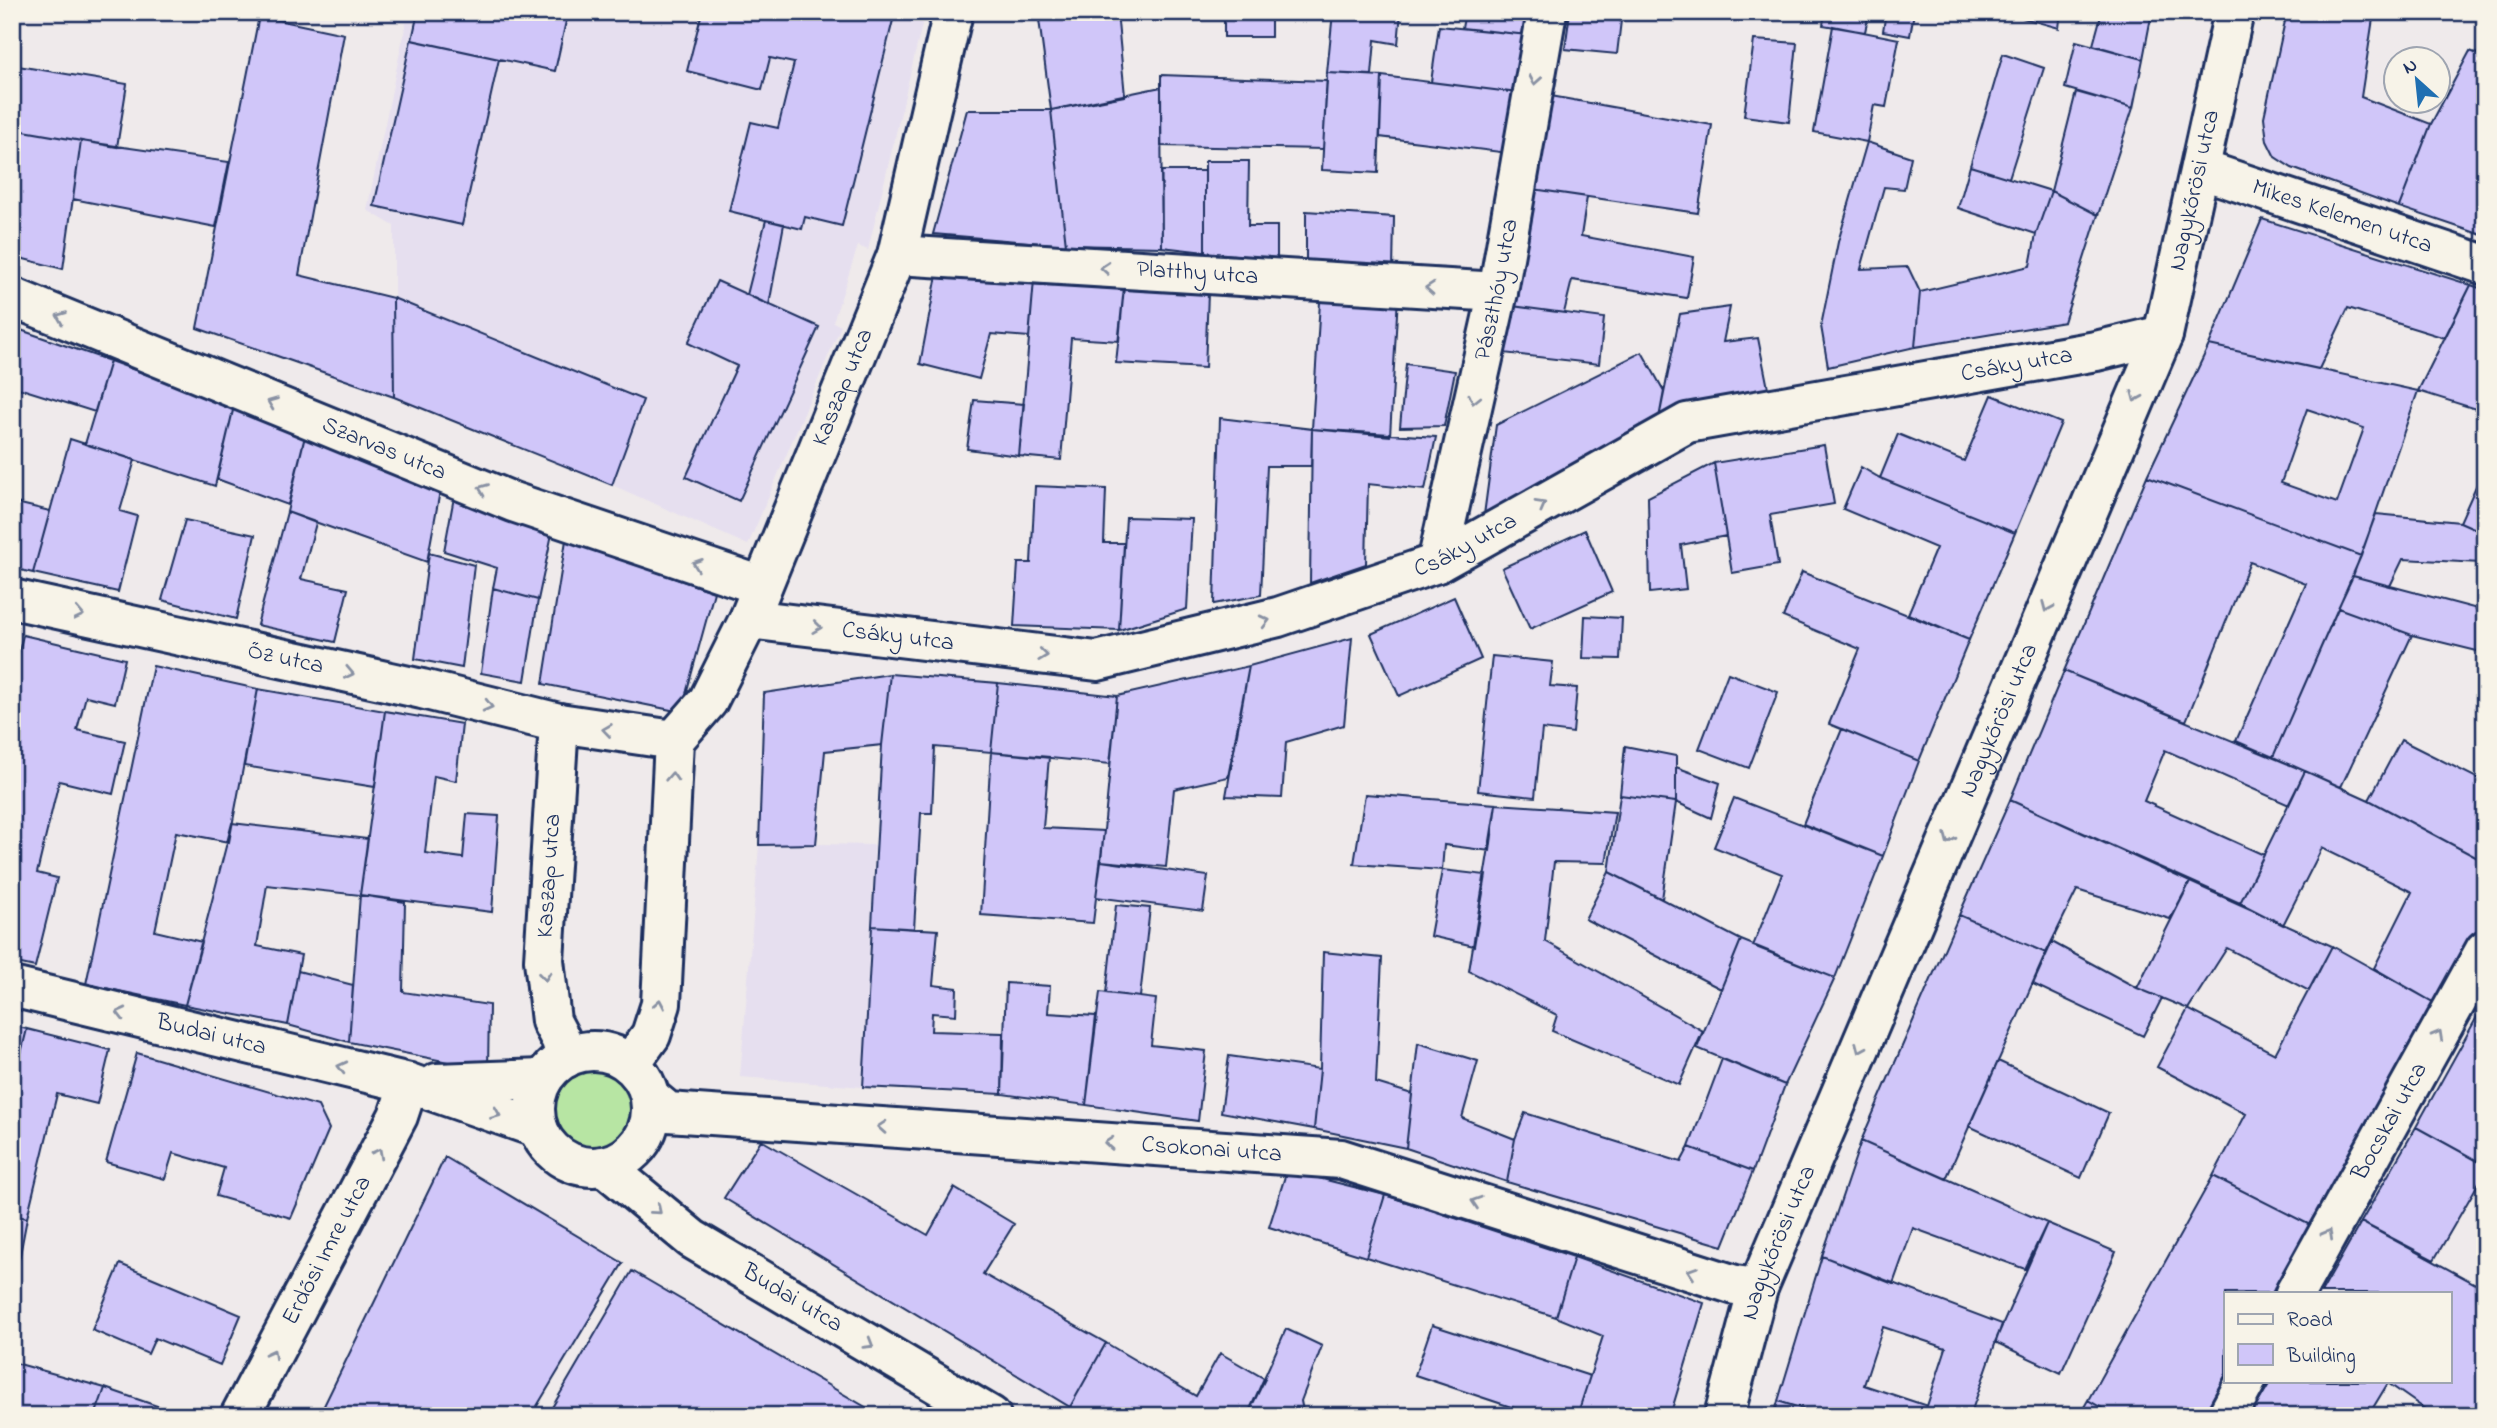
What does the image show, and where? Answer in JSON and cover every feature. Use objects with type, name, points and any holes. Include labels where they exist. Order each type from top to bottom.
[{"type":"street","name":"Kaszap utca","points":[[674,740],[708,701],[755,603],[897,255],[953,12]]},
{"type":"street","name":"Pászthóy utca","points":[[1437,563],[1498,292],[1546,12]]},
{"type":"street","name":"Nagykőrösi utca","points":[[1724,1416],[1758,1288],[2163,335],[2234,12]]},
{"type":"street","name":"Mikes Kelemen utca","points":[[2200,169],[2485,265]]},
{"type":"street","name":"Platthy utca","points":[[897,255],[1498,292]]},
{"type":"street","name":"Szarvas utca","points":[[12,297],[755,603]]},
{"type":"street","name":"Csáky utca","points":[[755,603],[1097,661],[1278,617],[1437,563],[1687,423],[2095,351],[2163,335]]},
{"type":"street","name":"Őz utca","points":[[12,599],[422,689],[559,723]]},
{"type":"street","name":"Kaszap utca","points":[[554,1068],[561,1040],[551,1021],[544,960],[559,723]]},
{"type":"street","points":[[559,723],[674,740],[660,1004],[651,1035],[630,1064]]},
{"type":"street","name":"Bocskai utca","points":[[2296,1292],[2485,950]]},
{"type":"street","name":"Budai utca","points":[[12,987],[409,1083],[538,1128]]},
{"type":"street","points":[[599,1051],[615,1055],[630,1064],[643,1079],[652,1114],[641,1142],[632,1153],[619,1162],[587,1167],[564,1159],[545,1143],[538,1128],[536,1094],[554,1068],[582,1052],[599,1051]]},
{"type":"street","name":"Budai utca","points":[[409,1083],[554,1068]]},
{"type":"street","name":"Erdősi Imre utca","points":[[240,1416],[398,1116],[409,1083]]},
{"type":"street","name":"Csokonai utca","points":[[650,1098],[668,1112],[1341,1159],[1735,1285],[1758,1288]]},
{"type":"street","name":"Budai utca","points":[[604,1166],[692,1239],[991,1416]]},
{"type":"street","points":[[2227,1416],[2245,1382]]},
{"type":"shaded area","points":[[353,12],[925,12],[868,250],[858,246],[833,322],[841,326],[748,545],[612,485],[394,397],[394,226],[367,210],[406,23]]},
{"type":"shaded area","points":[[759,845],[875,845],[863,1087],[740,1077]]},
{"type":"green space","points":[[593,1069],[609,1072],[622,1081],[631,1094],[634,1110],[631,1126],[622,1139],[609,1148],[593,1151],[577,1148],[564,1139],[555,1126],[552,1110],[555,1094],[564,1081],[577,1072]]},
{"type":"building","points":[[99,12],[173,12],[173,17]]},
{"type":"building","points":[[418,12],[568,12],[555,71],[412,40]]},
{"type":"building","points":[[702,12],[895,12],[842,226],[805,217],[802,229],[729,211],[751,122],[778,128],[794,63],[770,58],[762,90],[687,71]]},
{"type":"building","points":[[1038,12],[1117,12],[1125,96],[1051,110]]},
{"type":"building","points":[[1224,12],[1271,12],[1271,37],[1224,37]]},
{"type":"building","points":[[1333,12],[1401,12],[1398,44],[1375,40],[1372,75],[1327,73]]},
{"type":"building","points":[[1465,12],[1532,12],[1528,35],[1462,28]]},
{"type":"building","points":[[1570,12],[1622,12],[1617,54],[1565,49]]},
{"type":"building","points":[[1825,12],[1869,12],[1865,32],[1823,25]]},
{"type":"building","points":[[1886,12],[1914,12],[1910,36],[1883,31]]},
{"type":"building","points":[[2025,12],[2061,12],[2059,28],[2023,18]]},
{"type":"building","points":[[2102,12],[2152,12],[2143,59],[2093,45]]},
{"type":"building","points":[[2287,12],[2374,12],[2361,97],[2382,105],[2382,116],[2410,116],[2431,124],[2399,207],[2292,168],[2275,157],[2267,141],[2264,117]]},
{"type":"building","points":[[259,16],[344,34],[299,275],[393,298],[394,397],[197,328]]},
{"type":"building","points":[[1439,26],[1528,35],[1518,93],[1431,82]]},
{"type":"building","points":[[1833,26],[1899,39],[1886,107],[1874,105],[1867,142],[1814,132]]},
{"type":"building","points":[[411,40],[499,59],[462,225],[374,206]]},
{"type":"building","points":[[1754,40],[1797,43],[1789,122],[1744,116]]},
{"type":"building","points":[[2076,41],[2143,59],[2133,108],[2065,88]]},
{"type":"building","points":[[2470,51],[2485,57],[2485,236],[2399,207],[2435,116],[2452,116],[2452,85]]},
{"type":"building","points":[[2003,54],[2044,68],[2009,178],[1970,166]]},
{"type":"building","points":[[12,65],[127,84],[117,147],[12,129]]},
{"type":"building","points":[[1327,73],[1382,76],[1378,173],[1322,170]]},
{"type":"building","points":[[1161,75],[1327,81],[1323,149],[1161,146]]},
{"type":"building","points":[[1382,76],[1518,93],[1508,153],[1380,137]]},
{"type":"building","points":[[1161,87],[1162,247],[1066,245],[1051,110]]},
{"type":"building","points":[[2076,92],[2133,108],[2098,215],[2051,191]]},
{"type":"building","points":[[1551,96],[1712,125],[1698,213],[1533,189]]},
{"type":"building","points":[[967,110],[1051,110],[1066,245],[933,234]]},
{"type":"building","points":[[12,129],[81,141],[63,269],[12,256]]},
{"type":"building","points":[[81,141],[229,162],[216,227],[73,199]]},
{"type":"building","points":[[1867,142],[1911,157],[1904,189],[1884,187],[1861,269],[1908,267],[1920,292],[1915,347],[1828,367],[1821,326],[1838,242]]},
{"type":"building","points":[[1205,161],[1249,161],[1248,226],[1277,226],[1277,259],[1205,252]]},
{"type":"building","points":[[1970,166],[2051,191],[2036,234],[1958,208]]},
{"type":"building","points":[[1161,171],[1205,171],[1205,252],[1162,247]]},
{"type":"building","points":[[1533,189],[1587,197],[1581,236],[1694,257],[1687,298],[1572,280],[1564,313],[1512,306]]},
{"type":"building","points":[[2051,191],[2098,215],[2064,322],[1915,347],[1920,292],[2030,266],[2036,234]]},
{"type":"building","points":[[1306,211],[1394,217],[1393,273],[1306,267]]},
{"type":"building","points":[[2262,219],[2471,285],[2445,338],[2348,308],[2319,369],[2209,345]]},
{"type":"building","points":[[766,220],[784,224],[769,305],[747,295]]},
{"type":"building","points":[[937,275],[1034,280],[1029,337],[991,334],[979,379],[920,364]]},
{"type":"building","points":[[1034,280],[1124,287],[1119,341],[1071,338],[1061,460],[1019,456]]},
{"type":"building","points":[[717,281],[819,327],[739,501],[686,477],[737,366],[688,343]]},
{"type":"building","points":[[2471,285],[2485,290],[2485,412],[2418,391]]},
{"type":"building","points":[[1321,286],[1398,296],[1390,436],[1312,429]]},
{"type":"building","points":[[1124,287],[1208,293],[1205,368],[1116,363]]},
{"type":"building","points":[[393,298],[643,400],[612,485],[394,397]]},
{"type":"building","points":[[1512,306],[1604,318],[1599,364],[1503,353]]},
{"type":"building","points":[[1730,307],[1723,342],[1758,338],[1769,393],[1659,418],[1680,314]]},
{"type":"building","points":[[12,327],[110,361],[95,412],[12,386]]},
{"type":"building","points":[[2209,345],[2418,391],[2361,556],[2147,476]],"holes":[[[2307,409],[2364,428],[2337,503],[2281,483]]]},
{"type":"building","points":[[1642,352],[1664,391],[1659,418],[1484,515],[1496,425]]},
{"type":"building","points":[[110,361],[234,406],[215,486],[85,444]]},
{"type":"building","points":[[1406,364],[1455,371],[1444,426],[1400,427]]},
{"type":"building","points":[[1992,395],[2061,423],[2015,533],[1880,478],[1898,434],[1964,461]]},
{"type":"building","points":[[974,400],[1024,404],[1019,456],[967,449]]},
{"type":"building","points":[[234,406],[305,436],[288,505],[217,479]]},
{"type":"building","points":[[1220,418],[1312,429],[1311,466],[1267,466],[1261,595],[1214,604]]},
{"type":"building","points":[[1312,429],[1436,437],[1425,490],[1368,484],[1366,564],[1310,583]]},
{"type":"building","points":[[305,436],[440,491],[427,562],[287,512]]},
{"type":"building","points":[[70,439],[135,460],[120,511],[137,516],[118,592],[33,573]]},
{"type":"building","points":[[1824,445],[1834,504],[1770,515],[1778,565],[1732,573],[1714,463]]},
{"type":"building","points":[[1714,463],[1726,536],[1681,545],[1686,589],[1650,593],[1648,497]]},
{"type":"building","points":[[2485,466],[2485,533],[2460,522]]},
{"type":"building","points":[[1861,467],[1880,478],[2015,533],[1969,640],[1908,614],[1936,548],[1843,509]]},
{"type":"building","points":[[2147,476],[2361,556],[2273,757],[2236,741],[2306,584],[2250,562],[2186,721],[2064,671]]},
{"type":"building","points":[[1035,486],[1106,489],[1104,543],[1124,543],[1119,630],[1014,626],[1018,563],[1031,563]]},
{"type":"building","points":[[454,497],[552,534],[538,600],[493,588],[497,568],[444,551]]},
{"type":"building","points":[[12,502],[50,511],[33,573],[12,568]]},
{"type":"building","points":[[287,512],[316,523],[301,579],[348,589],[335,642],[257,625]]},
{"type":"building","points":[[2376,514],[2460,522],[2485,533],[2485,555],[2481,563],[2403,559],[2390,586],[2353,576]]},
{"type":"building","points":[[1126,517],[1192,519],[1187,609],[1119,630]]},
{"type":"building","points":[[185,520],[255,535],[236,619],[162,600]]},
{"type":"building","points":[[1585,530],[1612,592],[1530,629],[1502,568]]},
{"type":"building","points":[[566,540],[714,592],[681,712],[543,684]]},
{"type":"building","points":[[429,553],[474,565],[462,668],[415,659]]},
{"type":"building","points":[[1802,572],[1969,640],[1919,761],[1829,724],[1860,649],[1783,617]]},
{"type":"building","points":[[2353,576],[2485,611],[2485,653],[2412,635],[2338,608]]},
{"type":"building","points":[[493,588],[538,600],[525,681],[481,673]]},
{"type":"building","points":[[1454,597],[1481,659],[1399,696],[1371,634]]},
{"type":"building","points":[[2338,608],[2412,635],[2341,787],[2273,757]]},
{"type":"building","points":[[1585,616],[1622,618],[1620,659],[1583,658]]},
{"type":"building","points":[[23,635],[125,659],[115,703],[86,696],[77,730],[125,741],[113,794],[59,781],[37,873],[57,878],[35,967],[12,962],[12,681]]},
{"type":"building","points":[[1352,638],[1344,725],[1286,742],[1282,798],[1226,796],[1249,666]]},
{"type":"building","points":[[1492,656],[1553,662],[1550,686],[1577,688],[1573,733],[1542,729],[1535,797],[1478,791]]},
{"type":"building","points":[[153,666],[258,689],[229,842],[176,832],[155,931],[202,942],[185,1005],[86,984]]},
{"type":"building","points":[[1249,666],[1228,777],[1174,789],[1166,867],[1101,861],[1117,696]]},
{"type":"building","points":[[2064,671],[2305,771],[2289,805],[2165,750],[2144,801],[2264,855],[2240,903],[2010,800]]},
{"type":"building","points":[[1728,673],[1778,692],[1749,768],[1699,749]]},
{"type":"building","points":[[890,674],[882,745],[825,751],[816,844],[759,845],[764,693]]},
{"type":"building","points":[[890,674],[998,683],[991,752],[935,747],[932,813],[921,813],[914,929],[872,926],[882,745]]},
{"type":"building","points":[[998,683],[1117,696],[1110,764],[991,752]]},
{"type":"building","points":[[258,689],[385,711],[375,787],[244,766]]},
{"type":"building","points":[[385,711],[462,724],[456,781],[434,776],[425,853],[463,858],[467,814],[499,816],[492,912],[360,895]]},
{"type":"building","points":[[1842,729],[1919,761],[1883,856],[1803,824]]},
{"type":"building","points":[[2401,740],[2485,782],[2485,862],[2369,800]]},
{"type":"building","points":[[1625,746],[1676,756],[1676,802],[1620,795]]},
{"type":"building","points":[[991,752],[1049,757],[1043,828],[1104,831],[1093,923],[981,915]]},
{"type":"building","points":[[1676,767],[1720,783],[1711,818],[1676,802]]},
{"type":"building","points":[[2305,771],[2369,800],[2485,862],[2485,924],[2438,1005],[2374,968],[2412,892],[2322,848],[2283,925],[2240,903]]},
{"type":"building","points":[[1365,794],[1496,804],[1490,851],[1444,845],[1442,870],[1354,864]]},
{"type":"building","points":[[1620,795],[1676,802],[1662,899],[1609,872]]},
{"type":"building","points":[[1734,798],[1883,856],[1835,978],[1753,946],[1782,874],[1714,847]]},
{"type":"building","points":[[2010,800],[2190,882],[2170,919],[2077,890],[2046,953],[1959,915]]},
{"type":"building","points":[[1496,804],[1615,812],[1606,863],[1554,862],[1545,941],[1703,1031],[1679,1085],[1552,1031],[1557,1015],[1469,971]]},
{"type":"building","points":[[232,823],[368,839],[360,895],[267,885],[257,946],[301,955],[288,1025],[185,1005]]},
{"type":"building","points":[[1101,861],[1208,876],[1203,911],[1096,897]]},
{"type":"building","points":[[1442,870],[1486,875],[1474,946],[1430,936]]},
{"type":"building","points":[[1609,872],[1741,940],[1721,989],[1585,919]]},
{"type":"building","points":[[2190,882],[2332,946],[2309,991],[2227,948],[2188,1009],[2137,988]]},
{"type":"building","points":[[360,895],[405,902],[403,992],[489,1005],[488,1070],[349,1042]]},
{"type":"building","points":[[1116,905],[1150,908],[1140,997],[1106,993]]},
{"type":"building","points":[[1959,915],[2046,953],[1946,1179],[1861,1141]]},
{"type":"building","points":[[872,926],[938,930],[933,985],[957,988],[956,1015],[932,1013],[931,1031],[1003,1033],[1002,1094],[863,1087]]},
{"type":"building","points":[[1741,940],[1835,978],[1785,1085],[1697,1048]]},
{"type":"building","points":[[2052,942],[2137,988],[2162,998],[2143,1036],[2033,984]]},
{"type":"building","points":[[2332,946],[2438,1005],[2310,1225],[2213,1176],[2246,1114],[2157,1067],[2188,1009],[2275,1054]]},
{"type":"building","points":[[1323,952],[1382,958],[1376,1083],[1412,1094],[1406,1148],[1314,1129],[1320,1069]]},
{"type":"building","points":[[298,971],[353,985],[349,1042],[288,1025]]},
{"type":"building","points":[[1006,983],[1050,986],[1048,1013],[1096,1016],[1086,1105],[1002,1094]]},
{"type":"building","points":[[1100,992],[1156,999],[1151,1045],[1206,1051],[1198,1121],[1086,1105]]},
{"type":"building","points":[[2478,1015],[2485,1019],[2485,1165],[2416,1127]]},
{"type":"building","points":[[12,1026],[27,1029],[12,1089]]},
{"type":"building","points":[[27,1029],[110,1050],[97,1104],[57,1094],[27,1218],[12,1215],[12,1089]]},
{"type":"building","points":[[1418,1043],[1478,1061],[1462,1118],[1515,1139],[1507,1182],[1406,1148]]},
{"type":"building","points":[[137,1053],[318,1106],[329,1129],[291,1218],[216,1196],[224,1168],[173,1153],[165,1179],[106,1162]]},
{"type":"building","points":[[1229,1056],[1320,1069],[1314,1129],[1221,1112]]},
{"type":"building","points":[[1722,1059],[1785,1085],[1753,1171],[1689,1147]]},
{"type":"building","points":[[1998,1061],[2109,1113],[2081,1178],[1969,1126]]},
{"type":"building","points":[[1525,1113],[1681,1162],[1689,1147],[1753,1171],[1723,1246],[1507,1182],[1515,1139]]},
{"type":"building","points":[[2416,1127],[2485,1165],[2485,1172],[2434,1260],[2361,1222]]},
{"type":"building","points":[[761,1140],[928,1235],[954,1188],[1014,1224],[983,1274],[1106,1343],[1070,1407],[724,1198]]},
{"type":"building","points":[[1861,1141],[2047,1223],[2025,1269],[1913,1228],[1893,1284],[1822,1256]]},
{"type":"building","points":[[445,1157],[623,1263],[531,1416],[319,1416]]},
{"type":"building","points":[[1287,1170],[1385,1195],[1366,1257],[1269,1227]]},
{"type":"building","points":[[2213,1176],[2310,1225],[2273,1292],[2224,1292],[2224,1380],[2204,1416],[2116,1416],[2088,1400]]},
{"type":"building","points":[[1385,1195],[1574,1257],[1556,1317],[1366,1257]]},
{"type":"building","points":[[12,1215],[27,1218],[12,1297]]},
{"type":"building","points":[[2361,1222],[2485,1289],[2485,1416],[2435,1416],[2386,1382],[2452,1382],[2452,1292],[2322,1292]]},
{"type":"building","points":[[2047,1223],[2116,1252],[2061,1373],[1995,1342]]},
{"type":"building","points":[[1822,1256],[2002,1324],[1970,1416],[1825,1416],[1778,1401]],"holes":[[[1883,1327],[1946,1348],[1927,1406],[1864,1385]]]},
{"type":"building","points":[[1574,1257],[1704,1303],[1670,1416],[1577,1416],[1603,1336],[1556,1317]]},
{"type":"building","points":[[120,1264],[241,1315],[220,1365],[155,1338],[148,1354],[92,1330]]},
{"type":"building","points":[[632,1271],[881,1416],[547,1416]]},
{"type":"building","points":[[1432,1325],[1590,1376],[1577,1416],[1538,1416],[1415,1375]]},
{"type":"building","points":[[1286,1329],[1322,1346],[1301,1401],[1304,1416],[1247,1416]]},
{"type":"building","points":[[1106,1343],[1196,1396],[1220,1353],[1265,1379],[1247,1416],[1086,1416],[1070,1407]]},
{"type":"building","points":[[12,1362],[105,1388],[95,1416],[32,1416],[12,1411]]},
{"type":"building","points":[[2270,1382],[2388,1383],[2368,1416],[2250,1416]]},
{"type":"building","points":[[105,1388],[186,1416],[95,1416]]},
{"type":"building","points":[[2088,1400],[2116,1416],[2079,1416]]},
{"type":"building","points":[[1778,1401],[1825,1416],[1774,1416]]}]
